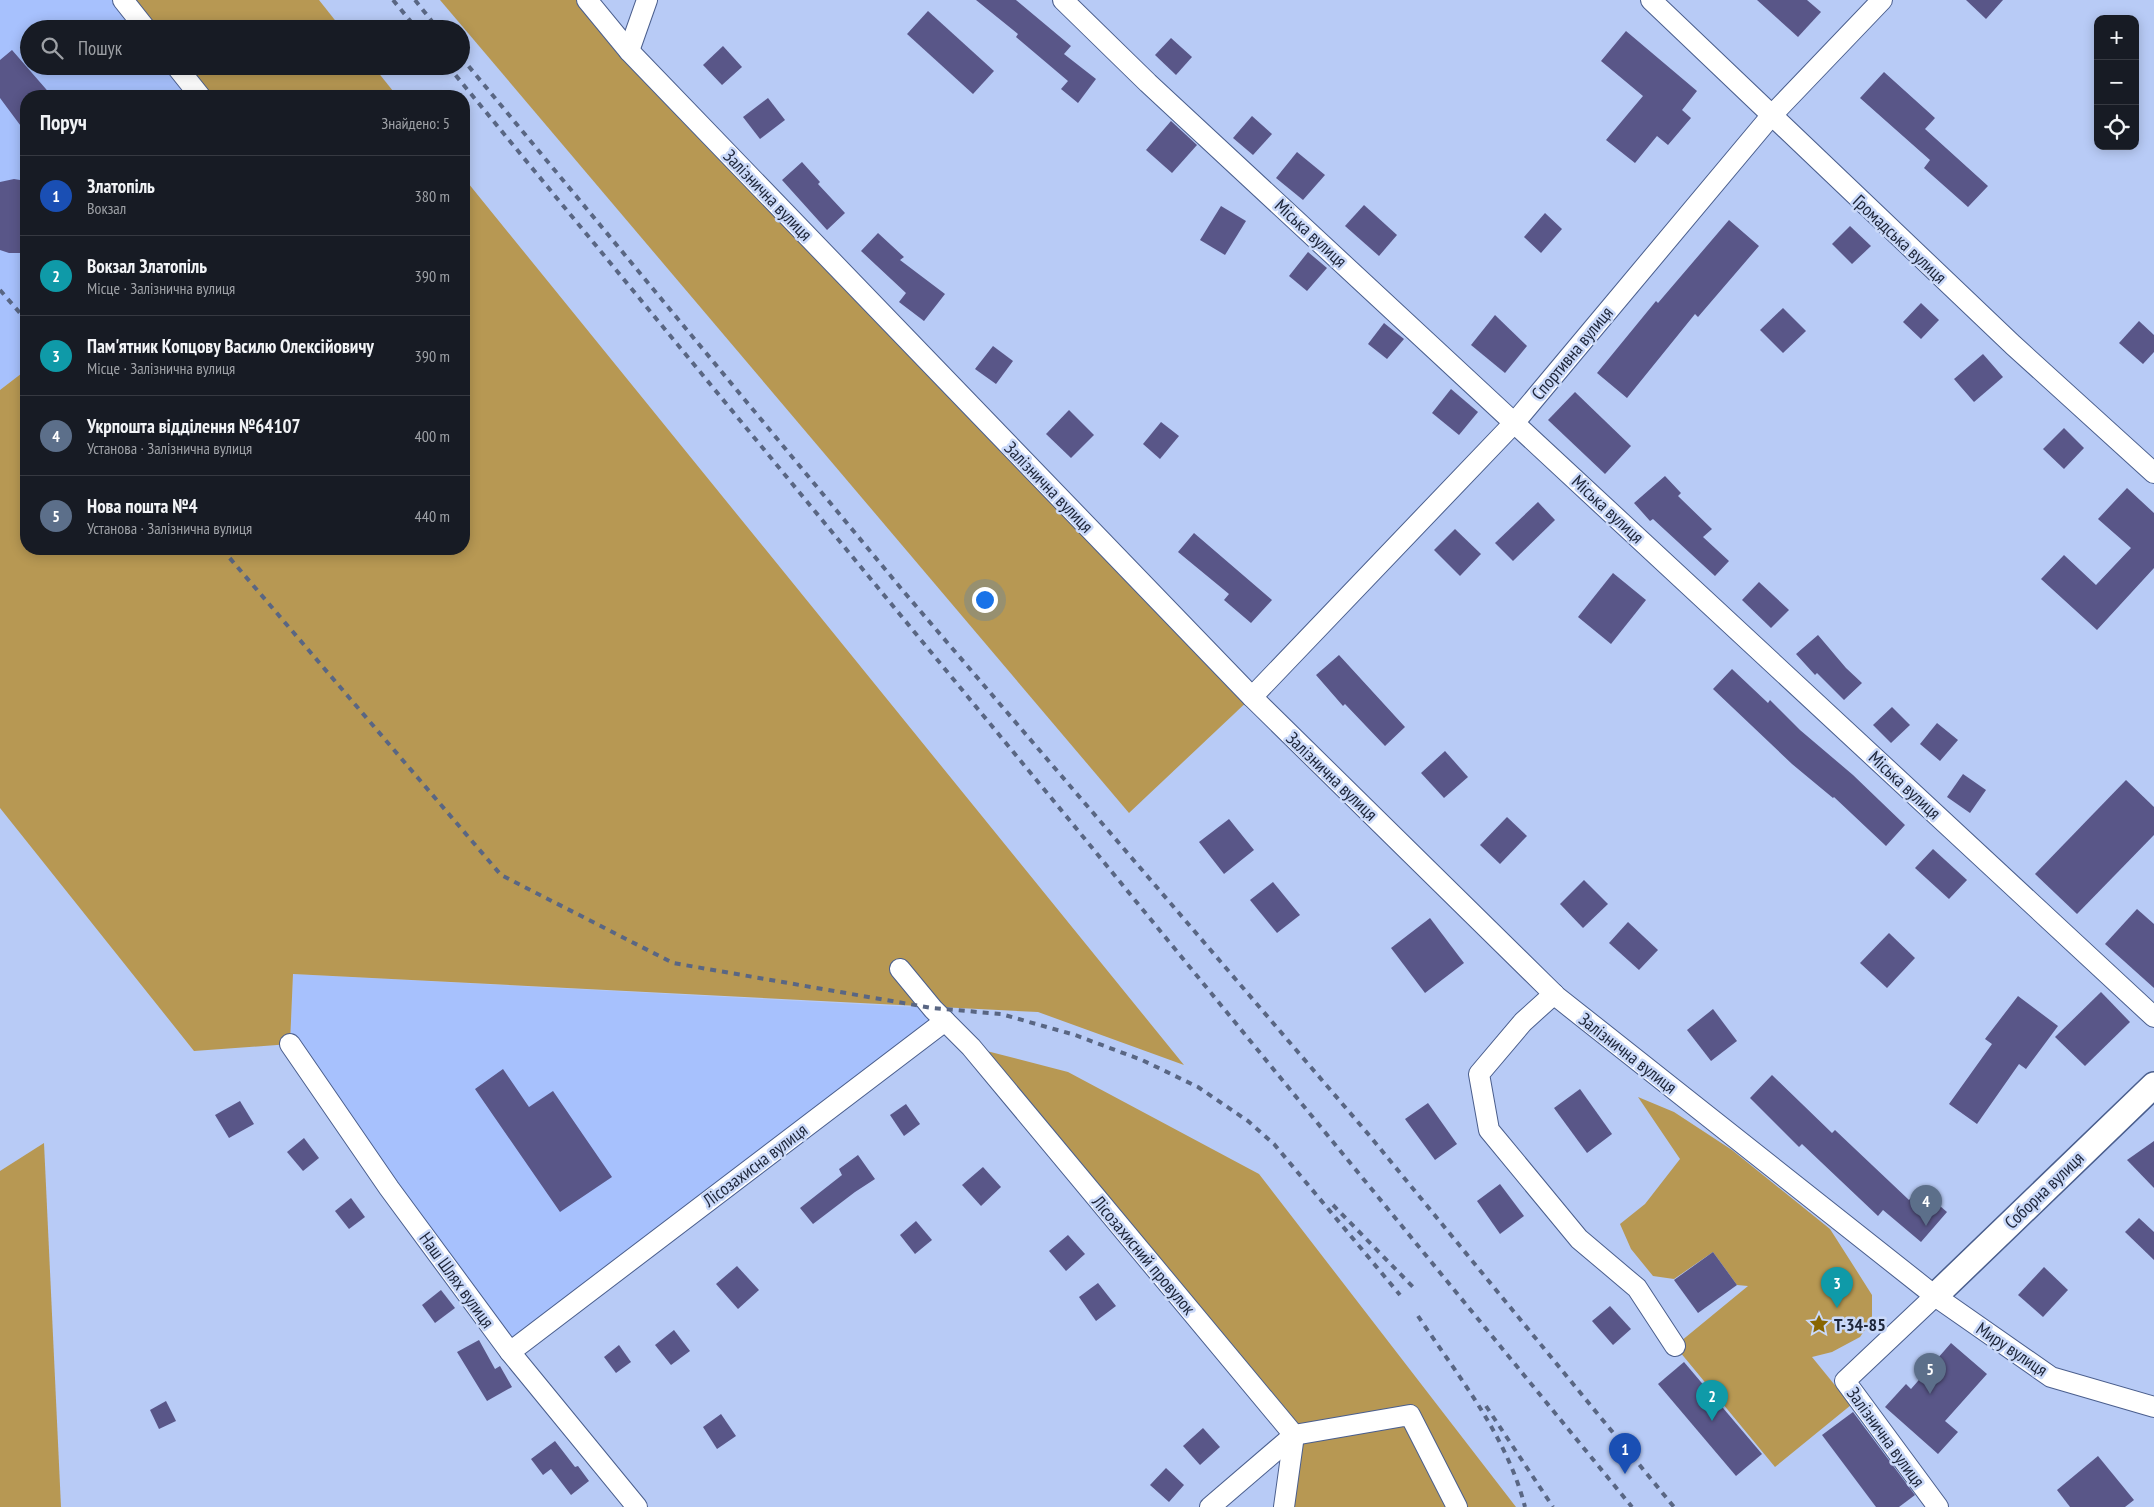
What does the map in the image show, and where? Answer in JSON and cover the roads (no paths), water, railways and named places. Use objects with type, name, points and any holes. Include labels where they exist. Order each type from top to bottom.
[{"type":"street","points":[[123,0],[139,20]]},
{"type":"street","name":"Залізнична вулиця","points":[[587,0],[629,51],[1252,698],[1554,994],[1935,1296],[1845,1381],[1938,1507]]},
{"type":"street","points":[[629,51],[647,0]]},
{"type":"street","name":"Міська вулиця","points":[[1063,0],[1148,83],[2154,1017]]},
{"type":"street","name":"Громадська вулиця","points":[[1651,0],[2013,345],[2154,473]]},
{"type":"street","name":"Спортивна вулиця","points":[[1252,698],[1515,422],[1771,116],[1882,0]]},
{"type":"street","points":[[183,75],[195,90]]},
{"type":"street","points":[[900,969],[945,1021]]},
{"type":"street","points":[[1554,994],[1523,1022],[1479,1074],[1489,1130],[1579,1239],[1637,1288],[1675,1346]]},
{"type":"street","name":"Лісозахисна вулиця","points":[[510,1352],[945,1021]]},
{"type":"street","name":"Лісозахисний провулок","points":[[945,1021],[972,1047],[1294,1435]]},
{"type":"street","name":"Наш Шлях вулиця","points":[[290,1044],[389,1188],[510,1352],[637,1507]]},
{"type":"street","name":"Соборна вулиця","points":[[1935,1296],[2154,1085]]},
{"type":"street","name":"Миру вулиця","points":[[1935,1296],[2051,1377],[2154,1407]]},
{"type":"street","points":[[1210,1507],[1294,1435],[1410,1415],[1457,1507]]},
{"type":"street","points":[[1284,1507],[1294,1435]]},
{"type":"railway","points":[[393,0],[410,20]]},
{"type":"railway","points":[[415,0],[431,20]]},
{"type":"railway","points":[[470,68],[904,592],[1369,1135],[1674,1507]]},
{"type":"railway","points":[[455,75],[468,90]]},
{"type":"railway","points":[[470,93],[1632,1507]]},
{"type":"railway","points":[[0,290],[20,313]]},
{"type":"railway","points":[[227,555],[501,875],[673,963],[932,1008],[1001,1014],[1075,1035],[1142,1060],[1198,1087],[1248,1121],[1274,1144],[1400,1295]]},
{"type":"railway","points":[[1333,1205],[1413,1287]]},
{"type":"railway","points":[[1418,1316],[1465,1384],[1494,1431],[1517,1481],[1525,1507]]},
{"type":"railway","points":[[1486,1406],[1553,1507]]},
{"type":"place","name":"Укрпошта відділення №64107","points":[[1926,1226]]},
{"type":"place","name":"Пам'ятник Копцову Василю Олексійовичу","points":[[1837,1308]]},
{"type":"place","name":"Т-34-85","points":[[1819,1324]]},
{"type":"place","name":"Нова пошта №4","points":[[1930,1394]]},
{"type":"place","name":"Вокзал Златопіль","points":[[1712,1421]]},
{"type":"place","name":"Златопіль","points":[[1625,1474]]}]
